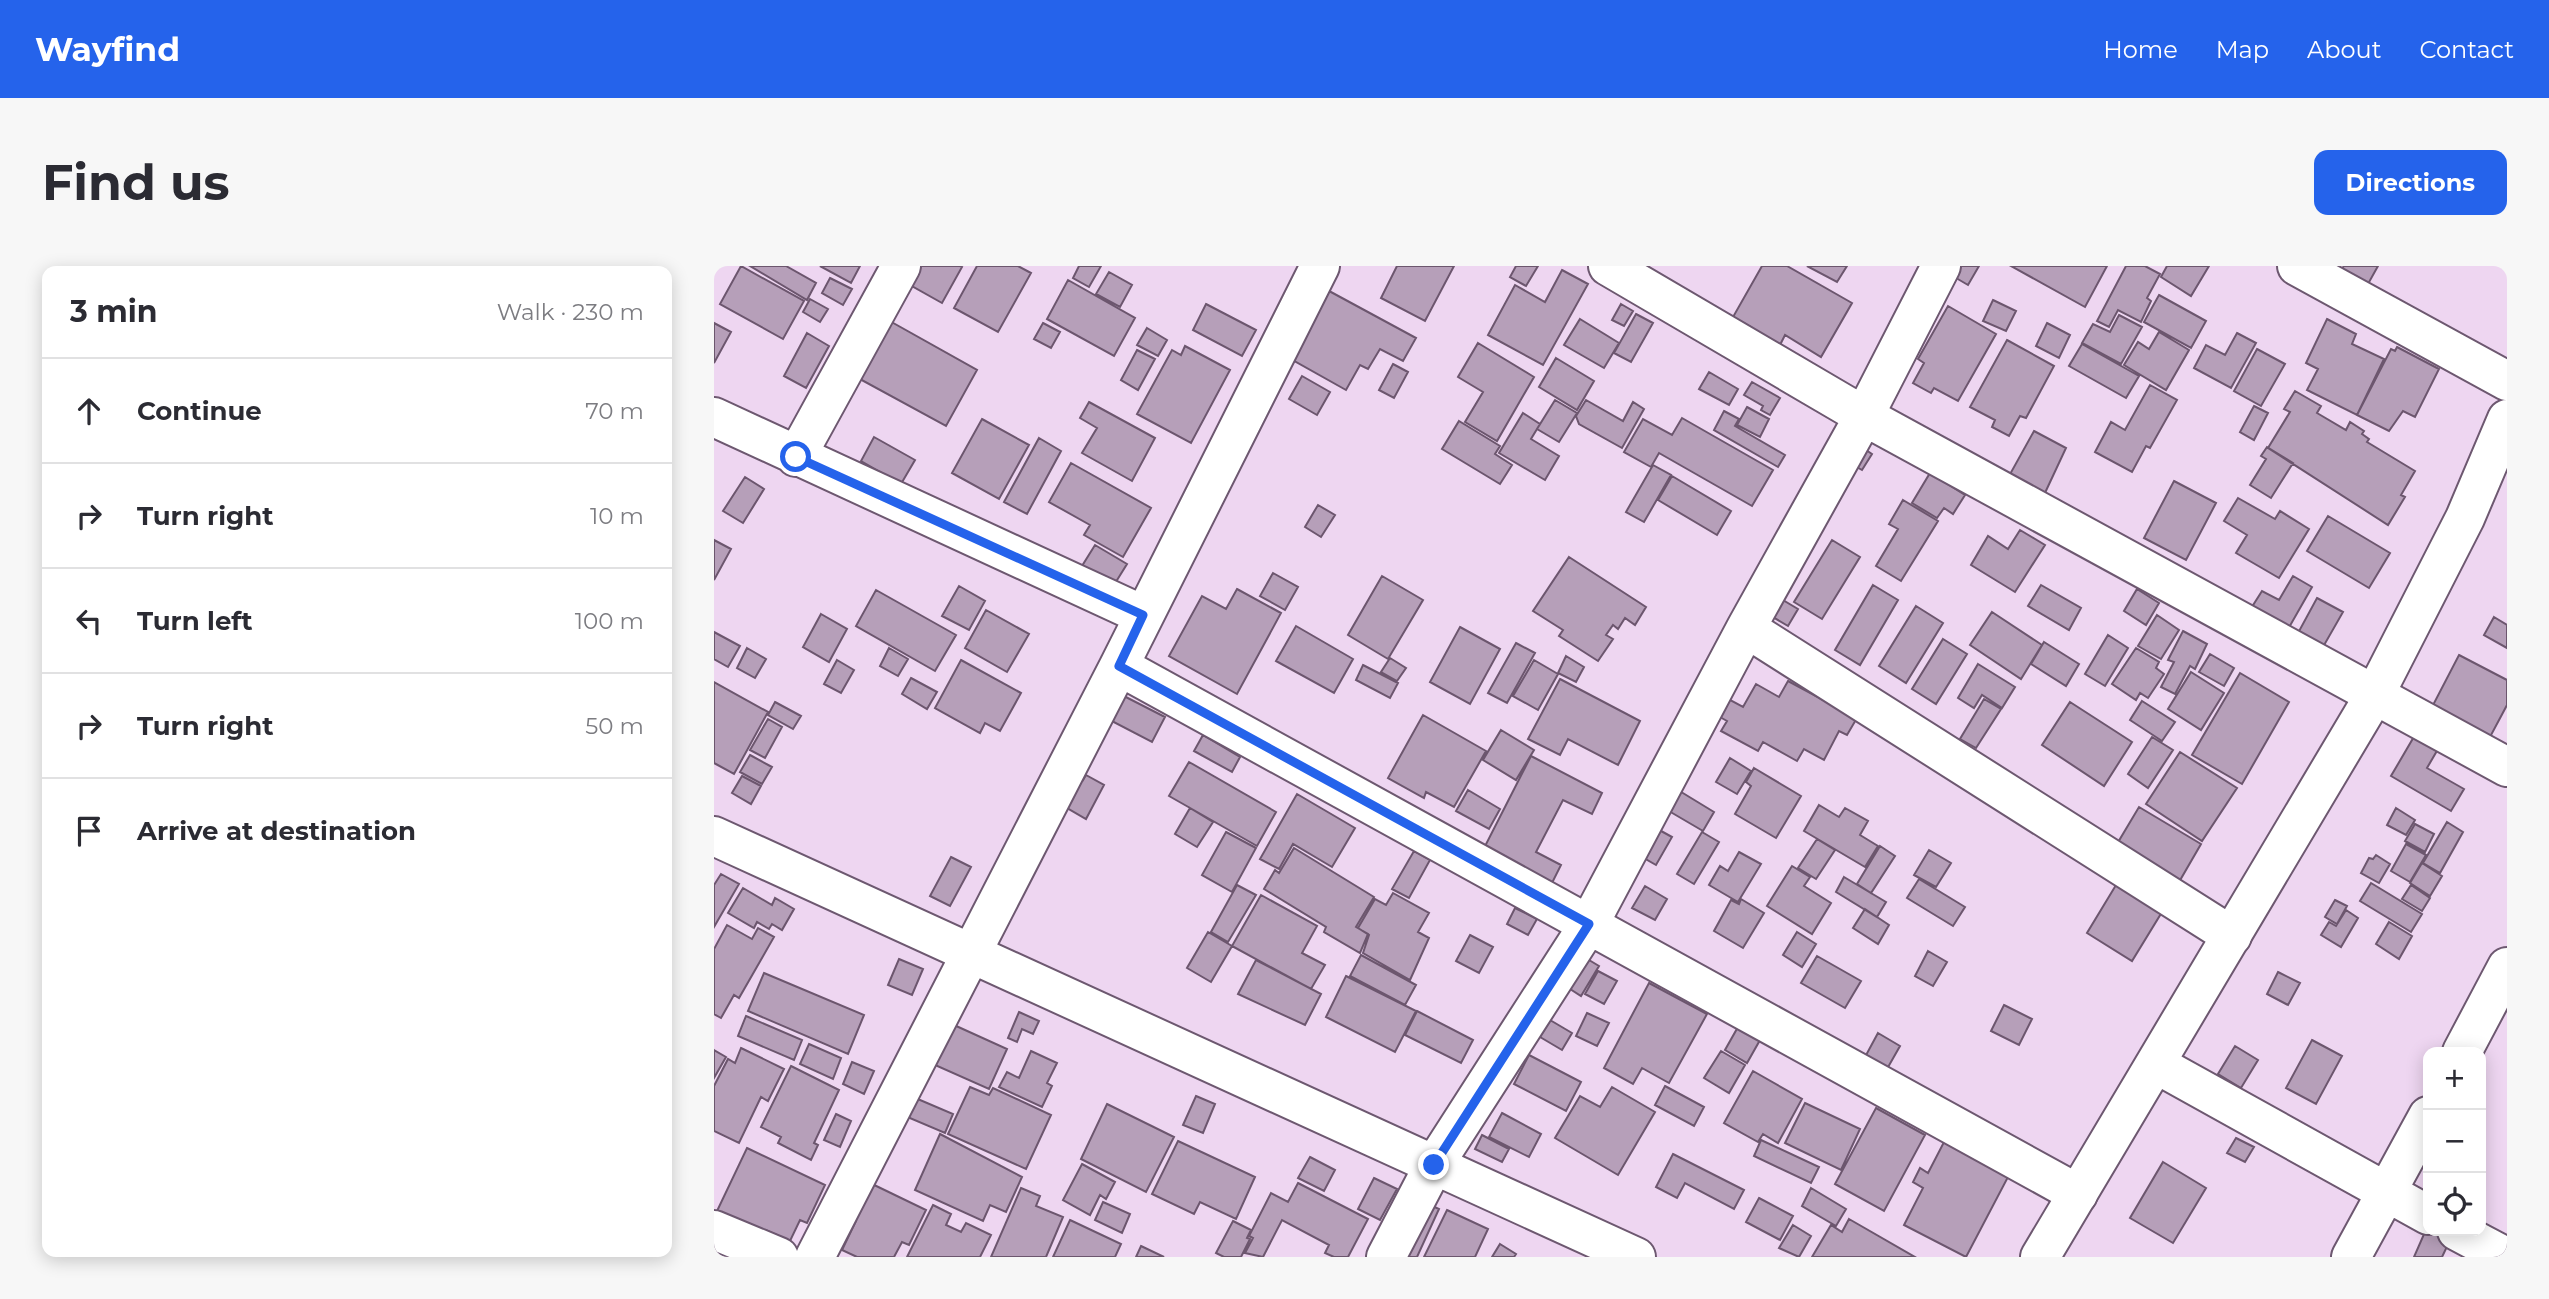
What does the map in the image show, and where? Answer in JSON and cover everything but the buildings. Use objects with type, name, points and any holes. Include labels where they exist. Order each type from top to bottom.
[{"type":"street","points":[[796,457],[901,266]]},
{"type":"street","points":[[816,1257],[1119,666],[1320,266]]},
{"type":"street","points":[[1608,266],[1864,416],[2507,767]]},
{"type":"street","points":[[1385,1257],[1434,1165],[1589,924],[1746,628],[1864,416],[1941,266]]},
{"type":"street","points":[[2297,266],[2507,381]]},
{"type":"street","points":[[714,418],[1143,615]]},
{"type":"street","points":[[2040,1257],[2374,696],[2459,530],[2507,419]]},
{"type":"street","points":[[1746,628],[2232,936]]},
{"type":"street","points":[[1119,666],[2078,1194]]},
{"type":"street","points":[[714,836],[1636,1257]]},
{"type":"street","points":[[2465,1047],[2507,967]]},
{"type":"street","points":[[2156,1064],[2423,1212]]},
{"type":"street","points":[[2351,1257],[2423,1126]]},
{"type":"street","points":[[714,1230],[779,1257]]},
{"type":"street","points":[[2466,1236],[2506,1257]]},
{"type":"route","points":[[796,457],[1143,615],[1119,666],[1589,924],[1434,1165]]}]
